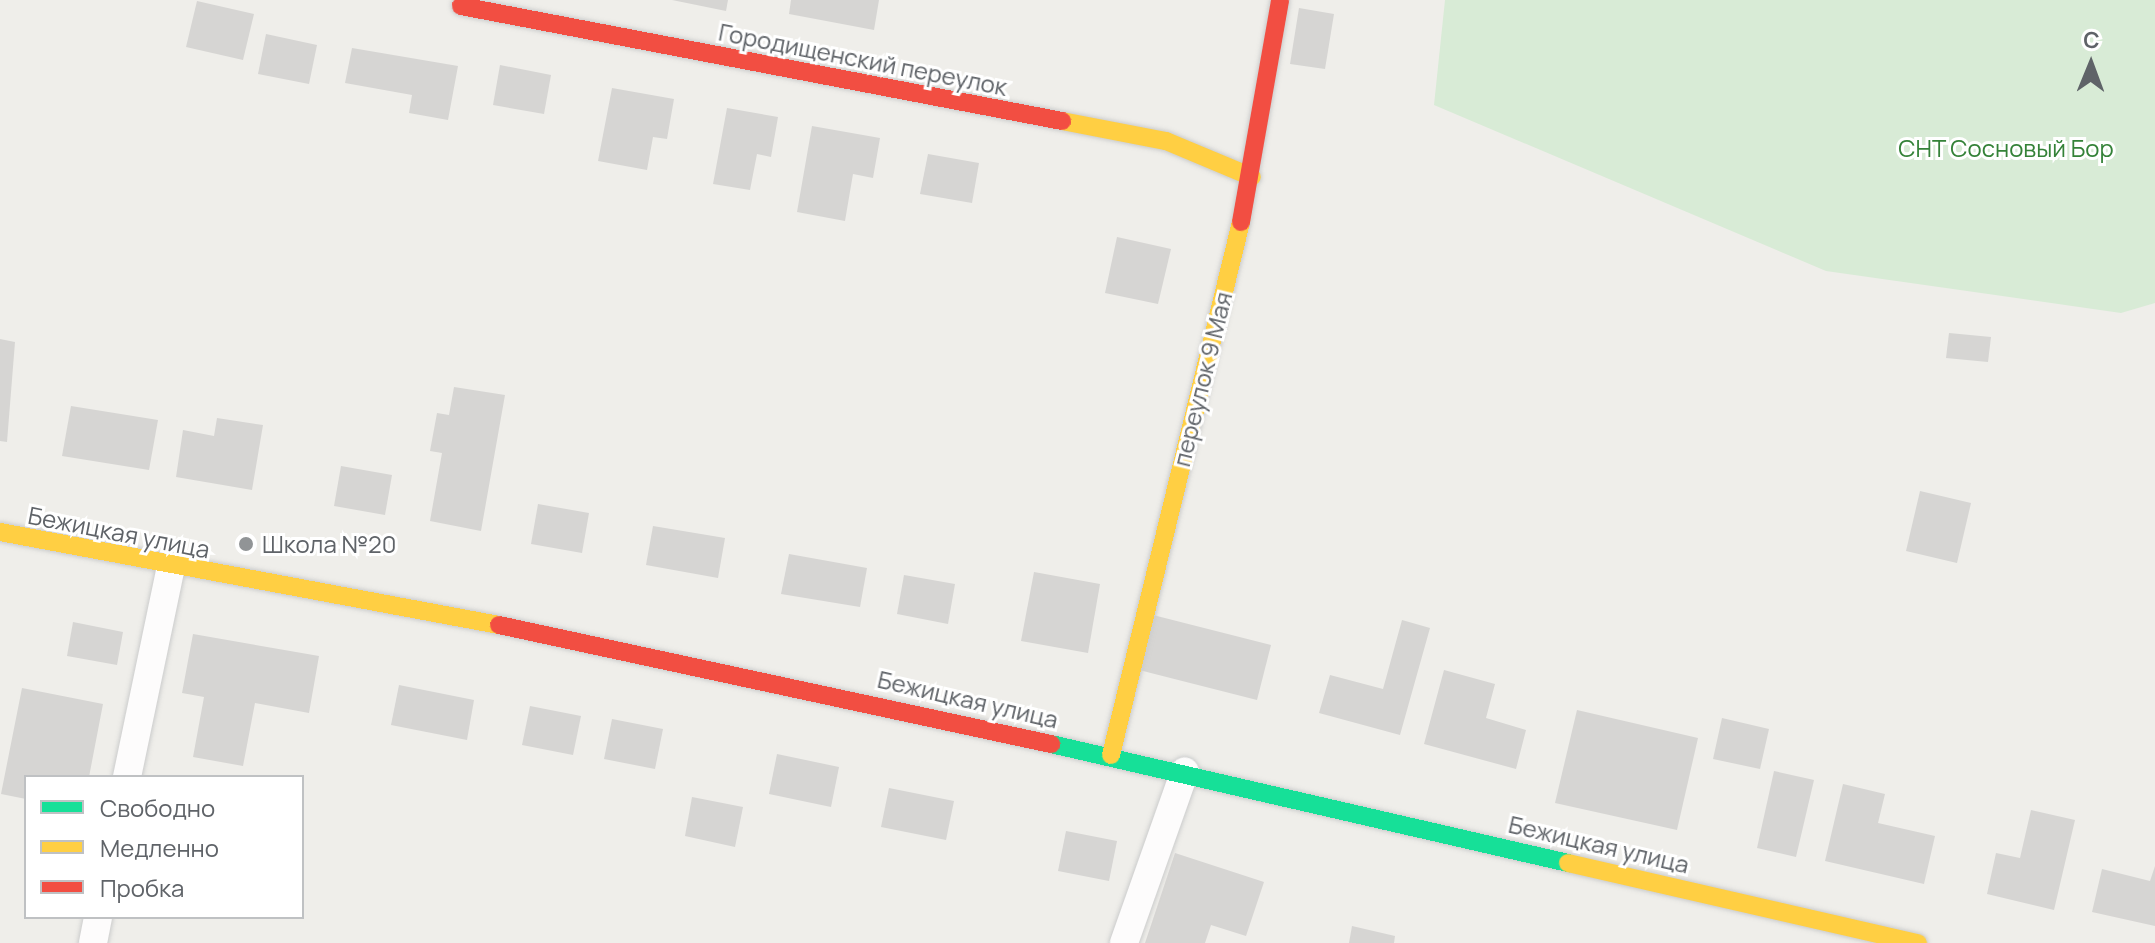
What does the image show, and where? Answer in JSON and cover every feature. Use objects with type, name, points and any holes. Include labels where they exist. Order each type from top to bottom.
[{"type":"main road","name":"переулок 9 Мая","points":[[1111,755],[1252,177],[1280,0]]},
{"type":"main road","name":"Городищенский переулок","points":[[461,6],[1166,141],[1252,177]]},
{"type":"main road","name":"Бежицкая улица","points":[[0,532],[171,567],[691,661],[1185,771],[1918,943]]},
{"type":"street","points":[[127,775],[171,567]]},
{"type":"street","points":[[1124,943],[1185,771]]},
{"type":"street","points":[[93,943],[98,919]]},
{"type":"green space","name":"СНТ Сосновый Бор","points":[[1445,0],[2155,0],[2155,303],[2121,313],[1826,271],[1434,105]]},
{"type":"building","points":[[672,0],[728,0],[726,11]]},
{"type":"building","points":[[791,0],[879,0],[874,30],[789,14]]},
{"type":"building","points":[[197,1],[254,14],[243,60],[186,47]]},
{"type":"building","points":[[1299,8],[1334,14],[1325,69],[1290,64]]},
{"type":"building","points":[[266,34],[317,45],[309,84],[258,74]]},
{"type":"building","points":[[352,48],[458,66],[448,120],[409,113],[412,95],[345,83]]},
{"type":"building","points":[[500,65],[551,75],[544,114],[493,105]]},
{"type":"building","points":[[612,88],[674,99],[667,139],[653,137],[647,170],[598,161]]},
{"type":"building","points":[[727,108],[778,117],[771,157],[757,154],[750,190],[713,184]]},
{"type":"building","points":[[812,126],[880,138],[873,178],[853,174],[845,221],[797,212]]},
{"type":"building","points":[[928,154],[979,163],[972,203],[920,194]]},
{"type":"building","points":[[1117,237],[1171,249],[1158,304],[1105,293]]},
{"type":"building","points":[[1949,333],[1991,337],[1988,362],[1946,358]]},
{"type":"building","points":[[0,339],[15,342],[7,442],[0,441]]},
{"type":"building","points":[[454,387],[505,395],[481,531],[430,521],[442,453],[430,451],[437,413],[449,415]]},
{"type":"building","points":[[71,406],[158,420],[149,470],[62,456]]},
{"type":"building","points":[[217,418],[263,425],[252,490],[176,477],[183,430],[214,436]]},
{"type":"building","points":[[341,466],[392,475],[385,515],[334,506]]},
{"type":"building","points":[[1920,491],[1971,503],[1957,563],[1906,551]]},
{"type":"building","points":[[538,504],[589,513],[582,553],[531,544]]},
{"type":"building","points":[[653,526],[725,538],[718,578],[646,565]]},
{"type":"building","points":[[789,554],[867,568],[860,607],[781,594]]},
{"type":"building","points":[[1034,572],[1100,584],[1088,653],[1021,641]]},
{"type":"building","points":[[904,575],[955,584],[948,624],[897,614]]},
{"type":"building","points":[[1153,615],[1271,645],[1257,700],[1139,670]]},
{"type":"building","points":[[1402,620],[1430,628],[1400,735],[1319,713],[1330,675],[1383,689]]},
{"type":"building","points":[[73,622],[123,632],[117,665],[67,656]]},
{"type":"building","points":[[193,634],[319,656],[309,713],[255,703],[243,766],[193,757],[204,697],[182,693]]},
{"type":"building","points":[[1444,670],[1495,684],[1486,718],[1526,730],[1516,769],[1424,744]]},
{"type":"building","points":[[399,685],[474,700],[467,740],[391,725]]},
{"type":"building","points":[[22,688],[103,704],[89,775],[24,775],[24,799],[1,794]]},
{"type":"building","points":[[530,706],[581,716],[573,755],[522,745]]},
{"type":"building","points":[[1577,710],[1698,738],[1677,830],[1555,803]]},
{"type":"building","points":[[1722,718],[1769,729],[1760,769],[1713,759]]},
{"type":"building","points":[[612,719],[663,729],[655,769],[604,759]]},
{"type":"building","points":[[777,754],[839,767],[831,807],[769,794]]},
{"type":"building","points":[[1774,771],[1814,780],[1796,857],[1757,848]]},
{"type":"building","points":[[1843,784],[1885,794],[1878,823],[1935,836],[1924,884],[1825,861]]},
{"type":"building","points":[[889,788],[954,801],[946,840],[881,827]]},
{"type":"building","points":[[692,797],[743,807],[735,847],[685,836]]},
{"type":"building","points":[[2031,810],[2075,820],[2054,910],[1987,894],[1996,853],[2020,858]]},
{"type":"building","points":[[1066,831],[1117,841],[1109,881],[1058,871]]},
{"type":"building","points":[[1175,853],[1264,882],[1246,936],[1211,925],[1205,943],[1145,943]]},
{"type":"building","points":[[2155,866],[2155,926],[2092,912],[2102,869],[2150,881]]},
{"type":"building","points":[[1352,926],[1395,936],[1394,943],[1349,943]]},
{"type":"traffic: fast","points":[[1051,744],[1568,863]]},
{"type":"traffic: slow","points":[[1062,121],[1166,141],[1252,177]]},
{"type":"traffic: slow","points":[[1111,755],[1241,222]]},
{"type":"traffic: slow","points":[[0,532],[499,625]]},
{"type":"traffic: slow","points":[[1568,863],[1918,943]]},
{"type":"traffic: jam","points":[[1241,222],[1280,0]]},
{"type":"traffic: jam","points":[[461,6],[1062,121]]},
{"type":"traffic: jam","points":[[499,625],[1051,744]]},
{"type":"place","name":"Школа №20","points":[[246,544]]}]
